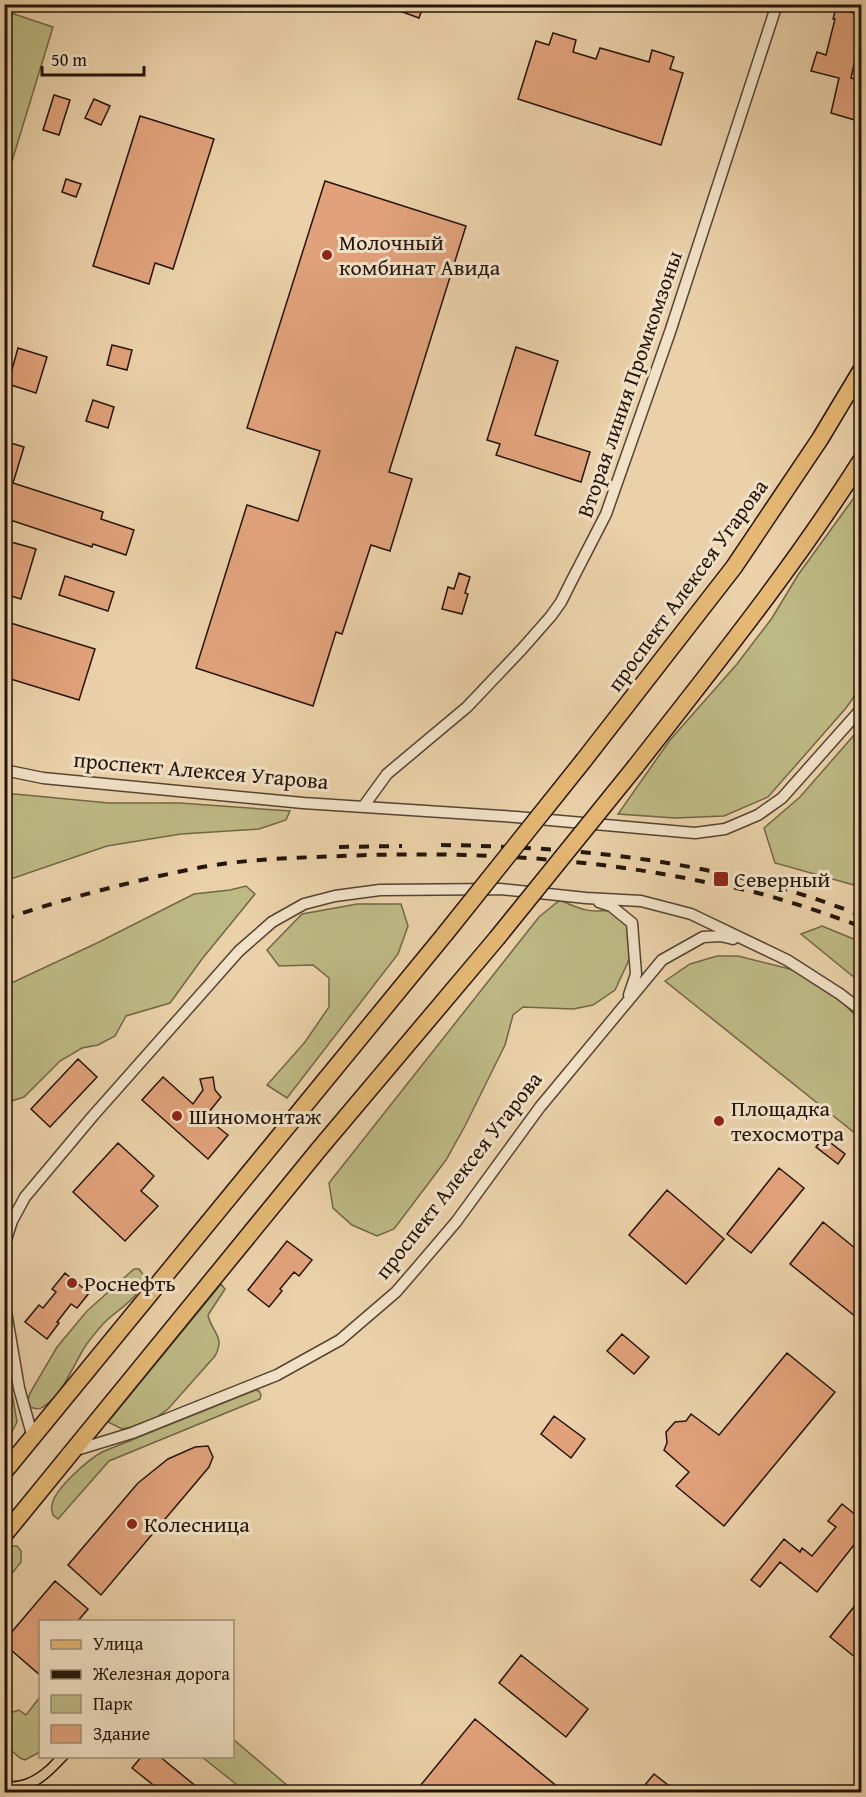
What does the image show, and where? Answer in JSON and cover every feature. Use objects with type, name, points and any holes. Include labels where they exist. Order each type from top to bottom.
[{"type":"main road","name":"проспект Алексея Угарова","points":[[4,1472],[445,934],[734,567],[820,439],[861,369]]},
{"type":"main road","points":[[4,1535],[320,1148],[497,938],[636,766],[756,611],[844,487],[861,459]]},
{"type":"street","name":"Вторая линия Промкомзоны","points":[[363,807],[387,774],[467,707],[522,649],[561,602],[606,514],[670,332],[777,4]]},
{"type":"street","points":[[844,487],[861,476]]},
{"type":"street","name":"проспект Алексея Угарова","points":[[4,770],[55,780],[303,803],[527,818],[694,834],[725,829],[758,814],[782,798],[861,708]]},
{"type":"street","name":"проспект Алексея Угарова","points":[[4,1246],[12,1221],[25,1197],[92,1117],[239,951],[272,922],[304,904],[335,896],[380,890],[500,889],[641,901],[691,914],[787,960],[840,994],[861,1011]]},
{"type":"street","name":"проспект Алексея Угарова","points":[[586,898],[611,906],[632,923],[636,974],[627,1001]]},
{"type":"street","name":"проспект Алексея Угарова","points":[[73,1451],[132,1433],[277,1375],[340,1340],[396,1293],[456,1222],[540,1107],[662,960],[703,937],[721,936],[751,943]]},
{"type":"street","points":[[4,1300],[19,1388],[33,1438]]},
{"type":"green space","points":[[4,11],[53,27],[5,184]]},
{"type":"green space","points":[[861,488],[861,687],[846,708],[768,797],[724,816],[675,818],[618,814],[670,740],[737,664],[772,618],[798,575]]},
{"type":"green space","points":[[861,727],[861,887],[775,863],[764,828],[800,797]]},
{"type":"green space","points":[[4,793],[109,803],[180,803],[290,811],[286,820],[259,829],[181,834],[107,846],[5,881]]},
{"type":"green space","points":[[246,886],[255,894],[202,959],[170,1003],[126,1016],[115,1036],[98,1045],[82,1048],[60,1061],[24,1097],[5,1103],[5,986],[194,894]]},
{"type":"green space","points":[[560,900],[587,910],[616,909],[628,927],[633,946],[615,990],[593,1005],[573,1009],[523,1007],[513,1015],[505,1045],[465,1126],[446,1160],[394,1229],[377,1236],[352,1225],[333,1208],[329,1183],[539,917]]},
{"type":"green space","points":[[357,904],[401,904],[408,926],[398,954],[287,1098],[267,1085],[305,1042],[329,1007],[329,978],[313,965],[279,966],[267,950],[302,914]]},
{"type":"green space","points":[[822,926],[861,942],[861,983],[801,934]]},
{"type":"green space","points":[[717,956],[738,956],[794,970],[821,981],[861,1021],[861,1138],[665,981],[690,964]]},
{"type":"green space","points":[[134,1269],[139,1269],[144,1276],[134,1297],[109,1318],[92,1337],[56,1396],[41,1408],[30,1407],[28,1400],[30,1393],[57,1347],[87,1311]]},
{"type":"green space","points":[[221,1284],[225,1289],[208,1315],[219,1344],[215,1356],[168,1409],[157,1417],[122,1429],[108,1422]]},
{"type":"green space","points":[[4,1347],[17,1422],[5,1445],[4,1445]]},
{"type":"green space","points":[[255,1390],[259,1391],[260,1399],[109,1461],[58,1519],[53,1515],[54,1498],[65,1483],[102,1452]]},
{"type":"green space","points":[[17,1546],[21,1551],[21,1562],[5,1582],[5,1550]]},
{"type":"green space","points":[[39,1698],[39,1753],[25,1760],[5,1745],[5,1720],[10,1713],[19,1710],[26,1715]]},
{"type":"green space","points":[[234,1740],[295,1792],[246,1792],[203,1758],[234,1758]]},
{"type":"building","points":[[386,4],[424,4],[419,18],[386,6]]},
{"type":"building","points":[[836,8],[861,15],[861,33],[851,78],[861,81],[861,110],[858,121],[831,113],[839,78],[811,71],[817,52],[826,55]]},
{"type":"building","points":[[553,33],[576,40],[573,52],[596,59],[600,48],[649,62],[652,50],[674,57],[670,69],[683,73],[661,145],[518,99],[536,41],[549,45]]},
{"type":"building","points":[[54,95],[70,100],[59,135],[43,130]]},
{"type":"building","points":[[94,99],[110,106],[101,125],[85,118]]},
{"type":"building","points":[[140,116],[214,139],[173,269],[155,263],[149,284],[93,266]]},
{"type":"building","points":[[66,179],[81,184],[76,197],[62,192]]},
{"type":"building","points":[[325,181],[466,226],[389,472],[412,479],[390,551],[371,545],[342,634],[336,632],[313,706],[196,668],[247,505],[298,521],[320,451],[247,428]]},
{"type":"building","points":[[112,345],[132,350],[127,370],[107,365]]},
{"type":"building","points":[[516,347],[558,361],[535,435],[590,452],[581,482],[496,455],[500,444],[487,440]]},
{"type":"building","points":[[18,348],[47,357],[36,393],[8,384]]},
{"type":"building","points":[[93,400],[114,407],[108,428],[86,421]]},
{"type":"building","points":[[4,441],[24,447],[13,483],[103,512],[101,519],[134,530],[126,555],[93,544],[92,547],[4,518]]},
{"type":"building","points":[[4,540],[36,549],[21,599],[4,594]]},
{"type":"building","points":[[459,573],[470,577],[462,614],[442,609],[448,587],[454,589]]},
{"type":"building","points":[[65,576],[114,592],[108,611],[59,595]]},
{"type":"building","points":[[4,621],[95,649],[79,700],[4,677]]},
{"type":"building","points":[[78,1059],[97,1077],[50,1127],[31,1109]]},
{"type":"building","points":[[163,1077],[193,1104],[203,1090],[200,1079],[213,1077],[215,1090],[221,1097],[205,1117],[228,1135],[208,1159],[142,1100]]},
{"type":"building","points":[[823,1137],[845,1154],[838,1164],[816,1147]]},
{"type":"building","points":[[118,1143],[154,1176],[141,1191],[158,1206],[125,1241],[73,1192]]},
{"type":"building","points":[[779,1168],[804,1188],[751,1253],[727,1234]]},
{"type":"building","points":[[667,1190],[724,1239],[686,1284],[629,1235]]},
{"type":"building","points":[[823,1222],[861,1253],[861,1321],[790,1264]]},
{"type":"building","points":[[287,1241],[312,1260],[299,1276],[294,1272],[269,1307],[248,1290]]},
{"type":"building","points":[[65,1273],[89,1293],[77,1308],[71,1304],[47,1339],[25,1322],[39,1305],[43,1308],[56,1292],[52,1289]]},
{"type":"building","points":[[622,1334],[649,1357],[634,1374],[607,1351]]},
{"type":"building","points":[[787,1353],[835,1392],[724,1526],[676,1486],[689,1472],[664,1450],[667,1443],[666,1432],[675,1422],[686,1421],[691,1414],[719,1435]]},
{"type":"building","points":[[554,1416],[585,1439],[571,1458],[541,1434]]},
{"type":"building","name":"Колесница","points":[[208,1446],[213,1457],[209,1467],[101,1595],[68,1565],[138,1483],[168,1459],[195,1447]]},
{"type":"building","points":[[842,1504],[861,1519],[861,1536],[817,1592],[780,1562],[760,1587],[751,1580],[784,1539],[800,1552],[802,1548],[812,1556],[836,1527],[828,1521]]},
{"type":"building","points":[[55,1581],[88,1609],[79,1620],[39,1620],[39,1674],[4,1644],[4,1641]]},
{"type":"building","points":[[861,1598],[861,1662],[830,1637]]},
{"type":"building","points":[[521,1655],[588,1709],[566,1737],[499,1683]]},
{"type":"building","points":[[475,1719],[564,1792],[415,1792]]},
{"type":"building","points":[[140,1758],[161,1758],[203,1792],[162,1792],[132,1768]]},
{"type":"building","points":[[654,1774],[677,1792],[639,1792]]},
{"type":"tram line","points":[[4,1781],[27,1779],[54,1758]]},
{"type":"tram line","points":[[4,1789],[25,1790],[33,1787],[49,1778],[68,1758]]},
{"type":"railway","points":[[441,845],[548,849],[655,861],[760,882],[862,916]]},
{"type":"railway","points":[[339,847],[402,846]]},
{"type":"railway","points":[[4,919],[100,890],[215,865],[287,858],[433,854],[570,861],[660,874],[768,896],[862,927]]},
{"type":"place","name":"Молочный комбинат Авида","points":[[327,255]]},
{"type":"place","name":"Северный","points":[[721,879]]},
{"type":"place","name":"Шиномонтаж","points":[[177,1116]]},
{"type":"place","name":"Площадка техосмотра","points":[[719,1121]]},
{"type":"place","name":"Роснефть","points":[[72,1283]]},
{"type":"place","name":"Колесница","points":[[132,1524]]}]
